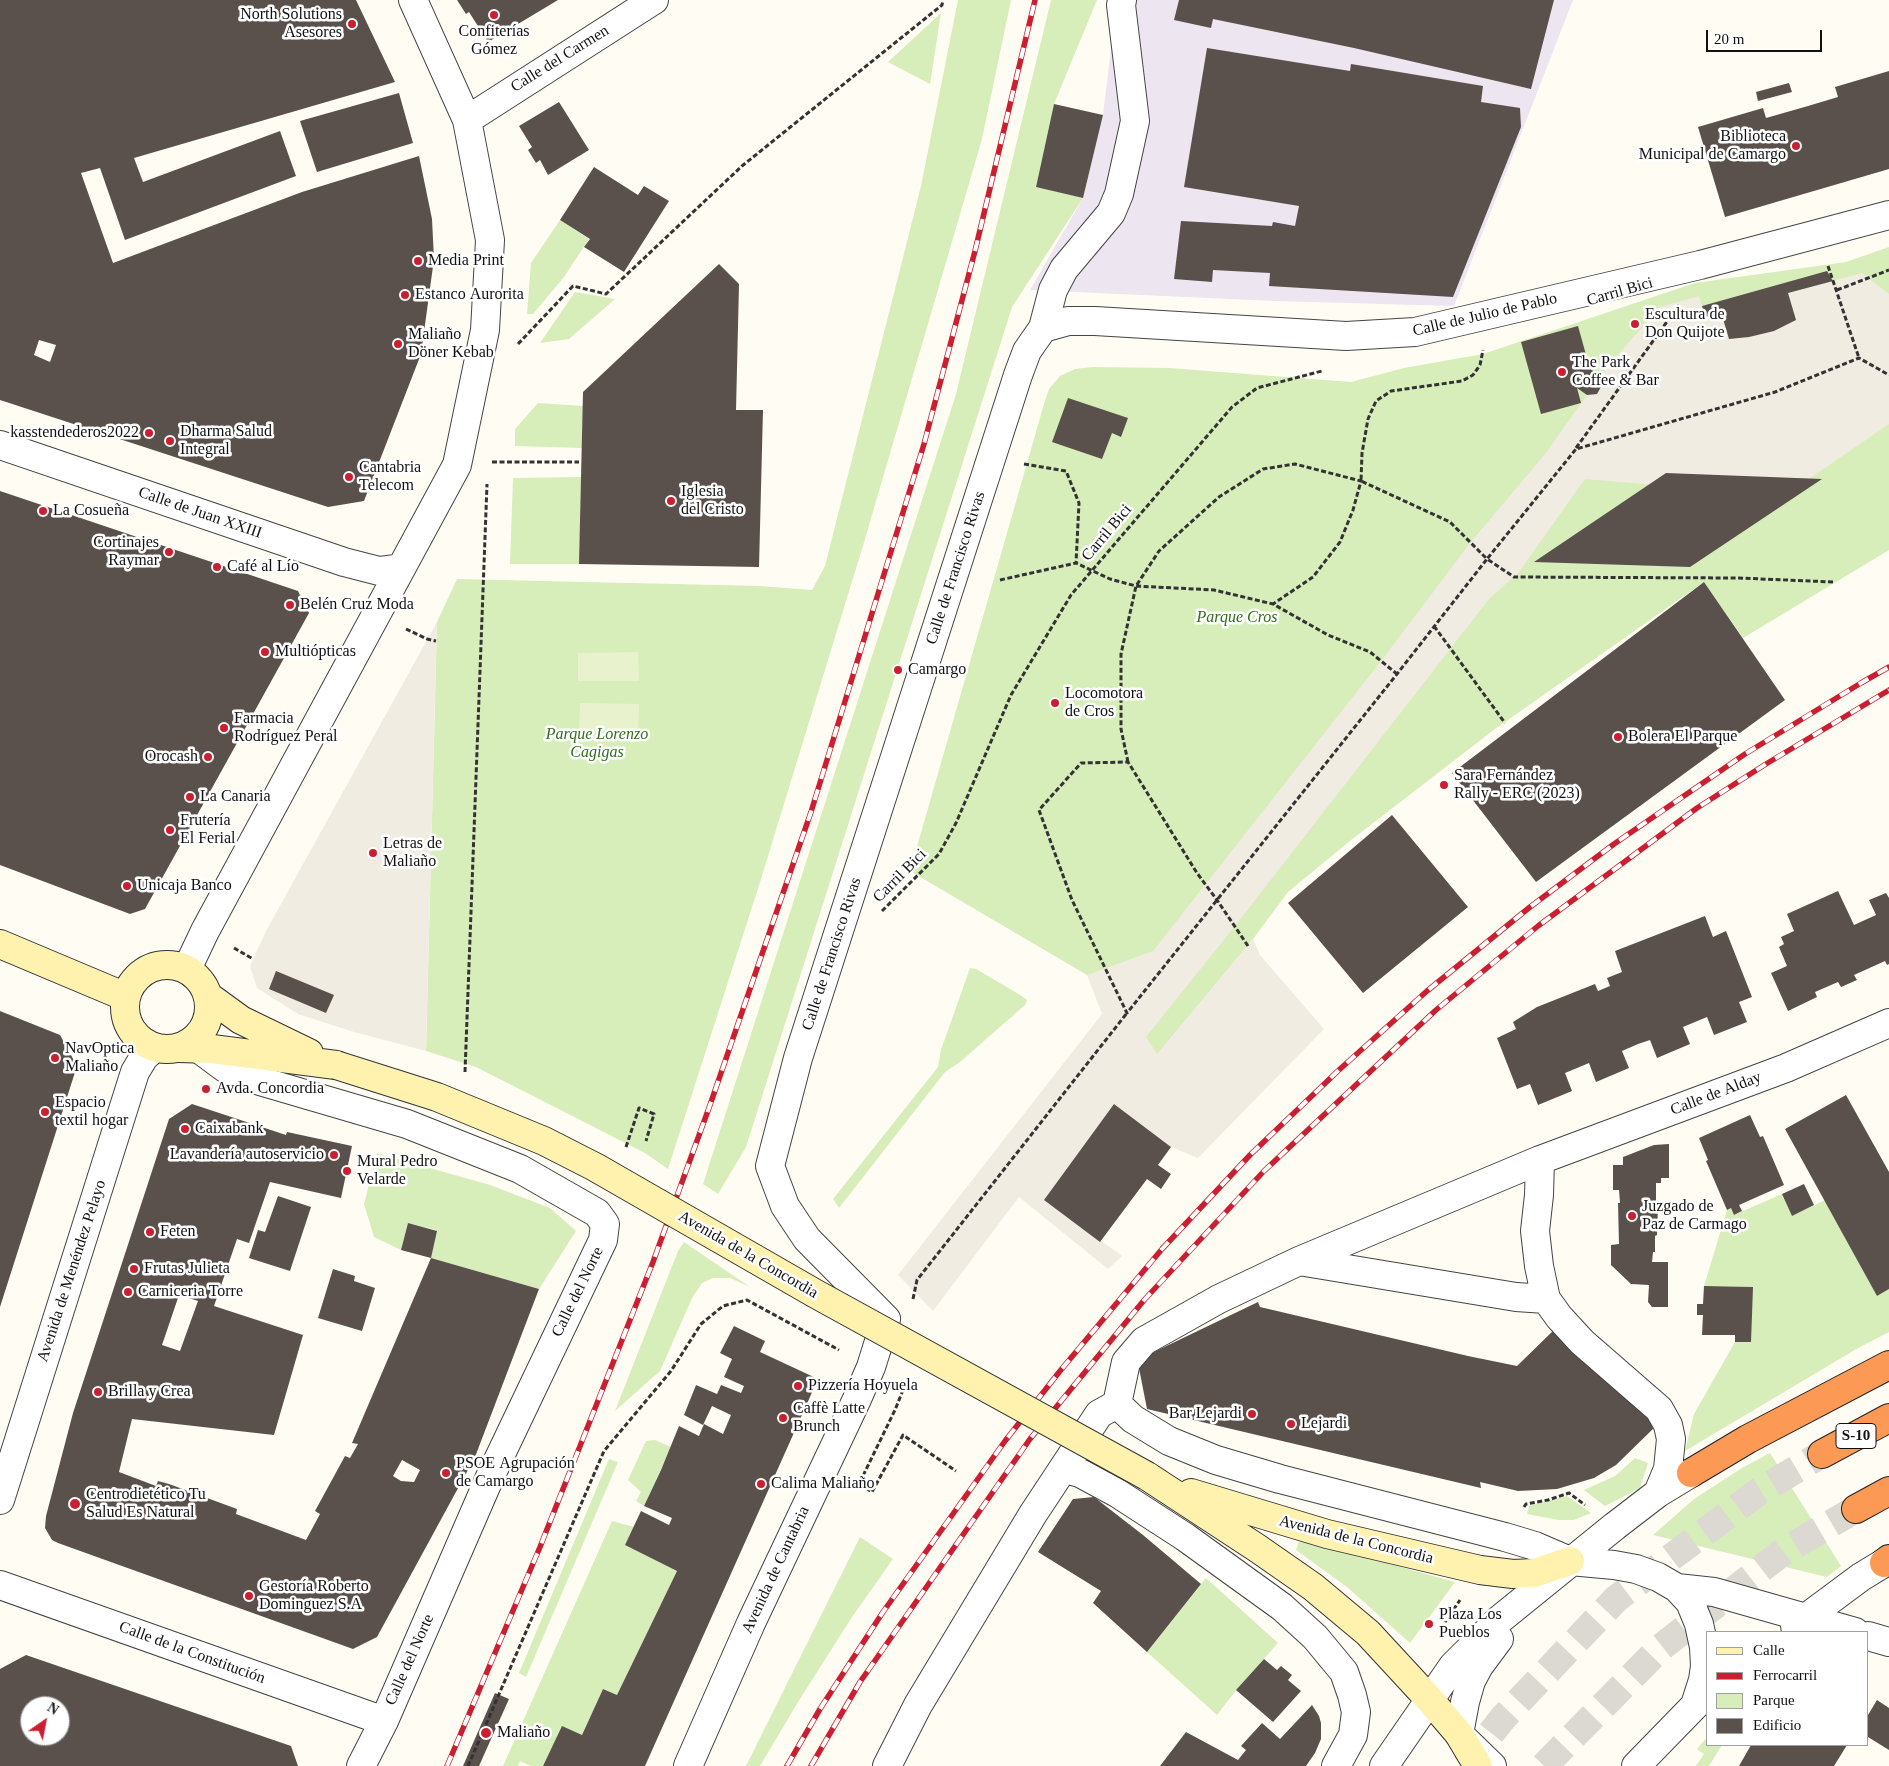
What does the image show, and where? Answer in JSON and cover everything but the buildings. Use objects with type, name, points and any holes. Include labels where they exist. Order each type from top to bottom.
[{"type":"highway","points":[[1691,1473],[1748,1439],[1889,1365]]},
{"type":"highway","name":"S-10","points":[[1822,1454],[1889,1418]]},
{"type":"highway","points":[[1856,1509],[1889,1491]]},
{"type":"street","points":[[187,969],[205,930],[457,464],[485,330],[490,240],[467,120],[413,0]]},
{"type":"street","name":"Calle del Carmen","points":[[467,120],[654,0]]},
{"type":"street","name":"Calle de Francisco Rivas","points":[[822,1256],[807,1239],[785,1206],[770,1166],[776,1140],[798,1058],[1018,375],[1027,351],[1043,328],[1053,290],[1064,269],[1111,213],[1119,194],[1135,121],[1121,5],[1122,0]]},
{"type":"street","name":"Calle de Julio de Pablo","points":[[1043,328],[1068,321],[1095,321],[1346,336],[1415,332],[1709,262],[1889,215]]},
{"type":"street","name":"Calle de Juan XXIII","points":[[0,445],[344,562],[379,571],[401,568]]},
{"type":"street","points":[[0,944],[126,997]]},
{"type":"street","points":[[159,965],[171,965],[187,969],[202,984],[208,996],[207,1022],[191,1042],[177,1048],[142,1042],[133,1034],[127,1022],[124,1009],[130,986],[147,969],[159,965]]},
{"type":"street","name":"Avenida de la Concordia","points":[[208,996],[220,1006],[263,1032],[336,1066],[438,1097],[544,1141],[595,1167],[816,1294],[1147,1476],[1313,1587],[1368,1633],[1459,1734],[1478,1766]]},
{"type":"street","name":"Calle de Alday","points":[[1117,1404],[1126,1362],[1144,1340],[1219,1299],[1299,1261],[1540,1160],[1786,1068],[1889,1023]]},
{"type":"street","name":"Avenida de la Concordia","points":[[177,1048],[257,1054],[336,1066]]},
{"type":"street","name":"Avenida de Menéndez Pelayo","points":[[0,1500],[135,1072],[144,1058],[177,1048]]},
{"type":"street","name":"Calle del Norte","points":[[177,1048],[242,1075],[407,1124],[520,1169],[597,1213],[605,1224],[603,1240],[490,1477],[384,1721],[361,1766]]},
{"type":"street","points":[[1540,1160],[1535,1231],[1539,1266],[1546,1299],[1559,1317],[1582,1342],[1659,1409],[1668,1426],[1671,1445],[1668,1469],[1658,1493]]},
{"type":"street","name":"Avenida de Cantabria","points":[[688,1766],[871,1367],[886,1319],[822,1256]]},
{"type":"street","points":[[1299,1261],[1516,1298],[1546,1299]]},
{"type":"street","points":[[887,1766],[918,1705],[1033,1514],[1099,1414],[1117,1404],[1133,1419],[1169,1440],[1216,1460],[1280,1479],[1504,1537],[1535,1546],[1570,1561],[1601,1562],[1636,1569],[1658,1577],[1677,1588],[1690,1602],[1699,1624],[1704,1648],[1705,1666],[1702,1698],[1636,1766]]},
{"type":"street","points":[[1064,1469],[1080,1473],[1111,1490],[1185,1537],[1282,1607],[1315,1637],[1344,1672],[1356,1712],[1353,1735],[1336,1766]]},
{"type":"street","points":[[1384,1766],[1429,1699],[1454,1666],[1499,1620],[1570,1561],[1658,1493],[1691,1473]]},
{"type":"street","name":"Avenida de la Concordia","points":[[1147,1476],[1230,1506],[1326,1534],[1480,1570],[1513,1574],[1534,1573],[1570,1561]]},
{"type":"street","points":[[1796,1625],[1861,1577],[1887,1561]]},
{"type":"street","points":[[1492,1766],[1459,1734],[1465,1702],[1479,1666],[1544,1584]]},
{"type":"street","name":"Calle de la Constitución","points":[[0,1585],[384,1721]]},
{"type":"street","points":[[1677,1588],[1714,1592],[1796,1625],[1846,1631]]},
{"type":"street","points":[[1869,1636],[1889,1642]]},
{"type":"path","points":[[518,345],[573,286],[606,294],[742,166],[942,6],[943,0]]},
{"type":"path","points":[[1828,264],[1859,358],[1889,375]]},
{"type":"path","points":[[1836,290],[1889,270]]},
{"type":"path","points":[[911,1307],[917,1280],[1576,448],[1683,301]]},
{"type":"path","points":[[1273,604],[1313,577],[1340,542],[1353,510],[1361,481],[1362,453],[1368,419],[1376,401],[1391,391],[1462,381],[1474,374],[1480,365],[1483,354],[1482,347]]},
{"type":"path","points":[[1576,448],[1775,392],[1859,358]]},
{"type":"path","name":"Carril Bici","points":[[880,914],[939,854],[956,823],[1010,695],[1071,595],[1232,406],[1257,388],[1324,371]]},
{"type":"path","points":[[489,468],[493,453]]},
{"type":"path","points":[[491,462],[579,462]]},
{"type":"path","points":[[1023,464],[1066,471],[1079,503],[1076,563]]},
{"type":"path","points":[[1248,946],[1197,873],[1128,762],[1121,729],[1121,654],[1136,586],[1159,551],[1219,497],[1262,469],[1296,464],[1361,481],[1450,522],[1487,559],[1514,577],[1739,578],[1833,582]]},
{"type":"path","points":[[465,1079],[488,474]]},
{"type":"path","points":[[1000,580],[1076,563],[1110,579],[1136,586],[1214,590],[1273,604],[1328,635],[1370,652],[1396,674]]},
{"type":"path","points":[[1434,626],[1505,723]]},
{"type":"path","points":[[401,627],[436,641]]},
{"type":"path","points":[[1127,1013],[1072,900],[1038,810],[1081,763],[1128,762]]},
{"type":"path","points":[[623,1155],[639,1108],[654,1114],[646,1141]]},
{"type":"path","points":[[468,1766],[604,1451],[671,1371],[701,1324],[723,1306],[747,1300],[871,1367],[903,1390]]},
{"type":"path","points":[[892,1418],[859,1484],[872,1492],[903,1436],[956,1471]]},
{"type":"path","points":[[1522,1510],[1526,1504],[1548,1500],[1569,1493],[1587,1507]]},
{"type":"path","points":[[1443,1625],[1462,1597]]},
{"type":"shaded area","points":[[1117,0],[1573,0],[1454,306],[1275,301],[1030,290],[1083,198],[1103,115]]},
{"type":"shaded area","points":[[1862,273],[1889,294],[1889,424],[1784,496],[1585,479],[1519,572],[1489,599],[1235,926],[1146,1037],[1157,1054],[1253,939],[1260,955],[1324,1029],[1198,1158],[1171,1147],[1114,1104],[1044,1200],[1122,1256],[1108,1269],[1019,1197],[933,1311],[898,1275],[1102,1014],[1087,975],[1153,951],[1381,661],[1470,543],[1545,454],[1587,395],[1597,394],[1602,385],[1600,375],[1660,307],[1699,296],[1705,316],[1721,312],[1729,339],[1796,320],[1788,293]]},
{"type":"shaded area","points":[[437,622],[426,1051],[354,1032],[298,1014],[257,988],[250,966],[266,931]]},
{"type":"green space","name":"Parque Lorenzo Cagigas","points":[[958,0],[1011,0],[982,139],[865,539],[761,879],[668,1169],[645,1153],[476,1067],[426,1051],[437,622],[457,579],[760,586],[812,590],[825,566],[921,186]]},
{"type":"green space","points":[[1051,0],[1097,0],[1054,104],[1036,186],[1083,198],[1012,307],[746,1147],[718,1194],[703,1184],[956,394]]},
{"type":"green space","points":[[941,13],[930,84],[888,62]]},
{"type":"green space","points":[[560,220],[589,239],[564,277],[533,314],[527,314],[531,263]]},
{"type":"green space","name":"Parque Cros","points":[[1889,247],[1889,550],[1743,638],[1704,582],[1495,729],[1351,840],[1288,892],[1253,939],[1157,1055],[1145,1036],[1087,975],[910,871],[1044,404],[1049,389],[1060,376],[1075,369],[1092,367],[1169,368],[1351,382],[1404,368],[1483,354],[1695,283],[1846,262]]},
{"type":"green space","points":[[575,292],[615,299],[569,339],[540,343]]},
{"type":"green space","points":[[538,403],[583,406],[582,448],[515,446],[515,429]]},
{"type":"green space","points":[[581,477],[580,564],[510,564],[513,478]]},
{"type":"green space","points":[[638,652],[639,681],[578,681],[578,653]]},
{"type":"green space","points":[[580,703],[639,704],[638,733],[579,732]]},
{"type":"green space","points":[[970,968],[976,969],[1022,996],[1027,1000],[1025,1005],[960,1062],[945,1072],[839,1208],[833,1199],[938,1067],[941,1050]]},
{"type":"green space","points":[[377,1153],[490,1185],[550,1208],[576,1231],[539,1289],[431,1258],[436,1230],[408,1223],[401,1250],[374,1237],[364,1204]]},
{"type":"green space","points":[[1782,1194],[1792,1216],[1825,1200],[1877,1296],[1889,1289],[1889,1332],[1858,1348],[1685,1451],[1694,1414],[1735,1342],[1752,1287],[1704,1286],[1727,1210],[1731,1208],[1734,1215]]},
{"type":"green space","points":[[684,1242],[750,1287],[730,1278],[713,1278],[702,1283],[692,1298],[660,1371],[615,1411],[678,1251]]},
{"type":"green space","points":[[655,1440],[671,1447],[644,1506],[636,1501],[641,1492],[628,1480],[646,1441]]},
{"type":"green space","points":[[1770,1453],[1841,1566],[1827,1577],[1653,1535],[1694,1499],[1742,1468]]},
{"type":"green space","points":[[1635,1458],[1648,1463],[1640,1488],[1605,1506],[1584,1490],[1615,1476]]},
{"type":"green space","points":[[609,1459],[618,1462],[526,1677],[519,1673]]},
{"type":"green space","points":[[1567,1496],[1591,1513],[1574,1520],[1559,1520],[1527,1514],[1529,1506]]},
{"type":"green space","points":[[612,1521],[634,1527],[625,1545],[677,1571],[617,1695],[603,1689],[582,1735],[562,1727],[543,1766],[531,1766],[520,1761],[518,1766],[503,1766]]},
{"type":"green space","points":[[860,1537],[893,1559],[852,1617],[760,1766],[746,1766]]},
{"type":"green space","points":[[1303,1539],[1455,1582],[1410,1643],[1347,1587],[1296,1550],[1299,1541]]},
{"type":"green space","points":[[1206,1578],[1278,1643],[1237,1689],[1217,1715],[1147,1652]]},
{"type":"green space","points":[[1706,1738],[1706,1746],[1721,1746],[1709,1766],[1696,1766],[1704,1754],[1697,1749]]},
{"type":"tunnel","points":[[1465,1766],[1503,1718],[1616,1599],[1758,1492],[1822,1454]]},
{"type":"tunnel","points":[[1544,1766],[1659,1649],[1784,1551],[1856,1509]]},
{"type":"railway","points":[[447,1766],[540,1547],[653,1262],[710,1105],[811,812],[924,444],[975,251],[1035,0]]},
{"type":"railway","points":[[787,1766],[820,1709],[883,1612],[1005,1441],[1060,1371],[1162,1249],[1250,1155],[1340,1069],[1427,991],[1530,907],[1614,844],[1745,754],[1889,667]]},
{"type":"railway","points":[[811,1766],[860,1682],[1030,1439],[1145,1299],[1264,1171],[1436,1010],[1538,926],[1697,808],[1889,690]]},
{"type":"place","name":"Confiterías Gómez","points":[[494,15]]},
{"type":"place","name":"North Solutions Asesores","points":[[352,24]]},
{"type":"place","name":"Biblioteca Municipal de Camargo","points":[[1796,146]]},
{"type":"place","name":"Media Print","points":[[418,261]]},
{"type":"place","name":"Estanco Aurorita","points":[[405,295]]},
{"type":"place","name":"Escultura de Don Quijote","points":[[1635,324]]},
{"type":"place","name":"Maliaño Döner Kebab","points":[[398,344]]},
{"type":"place","name":"The Park Coffee & Bar","points":[[1562,372]]},
{"type":"place","name":"kasstendederos2022","points":[[149,433]]},
{"type":"place","name":"Dharma Salud Integral","points":[[170,441]]},
{"type":"place","name":"Cantabria Telecom","points":[[349,477]]},
{"type":"place","name":"Iglesia del Cristo","points":[[671,501]]},
{"type":"place","name":"La Cosueña","points":[[43,511]]},
{"type":"place","name":"Cortinajes Raymar","points":[[169,552]]},
{"type":"place","name":"Café al Lío","points":[[217,567]]},
{"type":"place","name":"Belén Cruz Moda","points":[[290,605]]},
{"type":"place","name":"Multiópticas","points":[[265,652]]},
{"type":"place","name":"Camargo","points":[[898,670]]},
{"type":"place","name":"Locomotora de Cros","points":[[1055,703]]},
{"type":"place","name":"Farmacia Rodríguez Peral","points":[[224,728]]},
{"type":"place","name":"Bolera El Parque","points":[[1618,737]]},
{"type":"place","name":"Orocash","points":[[208,757]]},
{"type":"place","name":"Sara Fernández Rally - ERC (2023)","points":[[1444,785]]},
{"type":"place","name":"La Canaria","points":[[190,797]]},
{"type":"place","name":"Frutería El Ferial","points":[[170,830]]},
{"type":"place","name":"Letras de Maliaño","points":[[373,853]]},
{"type":"place","name":"Unicaja Banco","points":[[127,886]]},
{"type":"place","name":"NavOptica Maliaño","points":[[55,1058]]},
{"type":"place","name":"Avda. Concordia","points":[[206,1089]]},
{"type":"place","name":"Espacio textil hogar","points":[[45,1112]]},
{"type":"place","name":"Caixabank","points":[[185,1129]]},
{"type":"place","name":"Lavandería autoservicio","points":[[334,1155]]},
{"type":"place","name":"Mural Pedro Velarde","points":[[347,1171]]},
{"type":"place","name":"Juzgado de Paz de Carmago","points":[[1632,1216]]},
{"type":"place","name":"Feten","points":[[150,1232]]},
{"type":"place","name":"Frutas Julieta","points":[[134,1269]]},
{"type":"place","name":"Carniceria Torre","points":[[128,1292]]},
{"type":"place","name":"Pizzería Hoyuela","points":[[798,1386]]},
{"type":"place","name":"Brilla y Crea","points":[[98,1392]]},
{"type":"place","name":"Bar Lejardi","points":[[1252,1414]]},
{"type":"place","name":"Caffè Latte Brunch","points":[[783,1418]]},
{"type":"place","name":"Lejardi","points":[[1291,1424]]},
{"type":"place","name":"PSOE Agrupación de Camargo","points":[[446,1473]]},
{"type":"place","name":"Calima Maliaño","points":[[761,1484]]},
{"type":"place","name":"Centrodietético Tu Salud Es Natural","points":[[75,1504]]},
{"type":"place","name":"Gestoría Roberto Dominguez S.A","points":[[249,1596]]},
{"type":"place","name":"Plaza Los Pueblos","points":[[1429,1624]]},
{"type":"place","name":"Maliaño","points":[[486,1733]]}]
